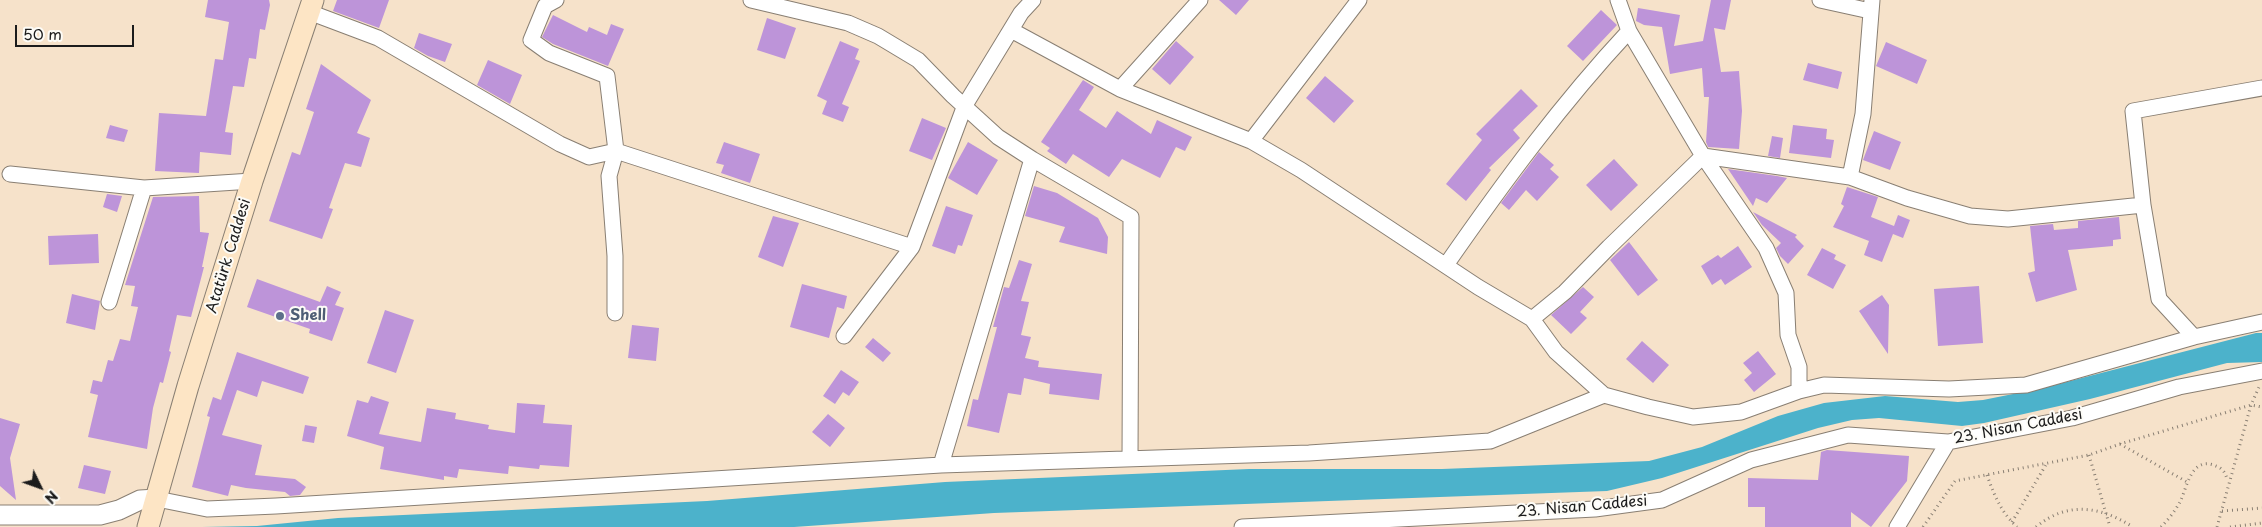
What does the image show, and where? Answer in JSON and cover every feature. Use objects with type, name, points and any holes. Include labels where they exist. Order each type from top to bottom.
[{"type":"main road","name":"Atatürk Caddesi","points":[[153,513],[188,386],[252,181],[311,6]]},
{"type":"street","points":[[556,0],[545,6],[531,40],[549,53],[607,76],[616,151],[609,176],[615,256],[615,313]]},
{"type":"street","points":[[751,0],[848,23],[878,36],[918,60],[953,96],[966,105],[998,137],[1131,217],[1130,459]]},
{"type":"street","points":[[1012,0],[1021,13]]},
{"type":"street","points":[[844,336],[912,247],[966,105],[1021,13],[1033,0]]},
{"type":"street","points":[[1120,89],[1200,0]]},
{"type":"street","points":[[1251,141],[1359,0]]},
{"type":"street","points":[[1618,0],[1629,32],[1703,156],[1766,248],[1786,293],[1788,335],[1799,367],[1799,392]]},
{"type":"street","points":[[1820,0],[1871,5],[1863,114],[1850,177]]},
{"type":"street","points":[[311,6],[378,38],[560,144],[589,157],[616,151],[912,247]]},
{"type":"street","points":[[1011,30],[1120,89],[1251,141],[1301,170],[1478,287],[1532,319],[1556,352],[1604,395],[1694,417],[1741,412],[1824,385],[1949,389],[2026,385],[2194,337],[2262,322]]},
{"type":"street","points":[[1446,265],[1497,192],[1577,88],[1629,32]]},
{"type":"street","points":[[2194,337],[2159,299],[2143,204],[2133,111],[2262,88]]},
{"type":"street","points":[[1703,156],[1850,177],[1907,198],[1970,216],[2008,219],[2143,204]]},
{"type":"street","points":[[1532,319],[1565,292],[1703,156]]},
{"type":"street","points":[[942,465],[1032,159]]},
{"type":"street","points":[[10,174],[144,188],[252,181]]},
{"type":"street","points":[[109,302],[144,188]]},
{"type":"street","name":"23. Nisan Caddesi","points":[[1242,527],[1604,508],[1662,500],[1751,460],[1848,435],[1948,442],[2072,418],[2179,387],[2262,371]]},
{"type":"street","points":[[0,514],[100,514],[119,510],[140,500],[153,513],[942,465],[1309,453],[1490,442],[1604,395]]},
{"type":"street","points":[[1897,527],[1948,442]]},
{"type":"path","points":[[2217,527],[2251,405],[2262,380]]},
{"type":"path","points":[[1923,527],[1955,481],[2089,455],[2251,405],[2262,407]]},
{"type":"path","points":[[2120,444],[2187,482]]},
{"type":"path","points":[[2089,455],[2110,527]]},
{"type":"path","points":[[2012,522],[2047,462]]},
{"type":"path","points":[[2161,527],[2179,503],[2190,474],[2203,465],[2214,465],[2223,470],[2228,477],[2226,493]]},
{"type":"path","points":[[1987,475],[1999,506],[2017,527]]},
{"type":"path","points":[[2222,511],[2262,508]]},
{"type":"path","points":[[2036,527],[2045,520],[2067,510],[2088,509],[2106,512],[2133,527]]},
{"type":"path","points":[[2230,527],[2262,523]]},
{"type":"water","points":[[2262,333],[2262,362],[2227,363],[2090,399],[1984,423],[1962,426],[1879,418],[1852,420],[1818,428],[1662,478],[1607,491],[994,513],[794,527],[202,527],[257,526],[338,518],[707,501],[945,482],[1249,469],[1442,469],[1649,461],[1702,447],[1778,416],[1824,403],[1885,396],[1958,402],[1983,400],[2043,388]]},
{"type":"building","points":[[208,0],[269,0],[270,5],[265,30],[260,29],[256,59],[249,58],[244,87],[233,86],[225,132],[233,133],[231,155],[200,152],[199,173],[155,171],[159,113],[206,116],[215,59],[223,60],[229,22],[205,17]]},
{"type":"building","points":[[337,0],[389,0],[379,28],[333,11]]},
{"type":"building","points":[[1219,0],[1249,0],[1236,15]]},
{"type":"building","points":[[1711,0],[1731,0],[1725,30],[1714,28],[1721,72],[1739,71],[1742,111],[1739,149],[1708,147],[1706,142],[1709,97],[1704,97],[1702,68],[1670,74],[1662,27],[1644,25],[1636,21],[1638,8],[1680,15],[1674,46],[1703,41]]},
{"type":"building","points":[[1601,10],[1617,25],[1583,61],[1567,46]]},
{"type":"building","points":[[553,15],[587,32],[589,27],[607,35],[611,24],[624,29],[608,66],[553,44],[542,37]]},
{"type":"building","points":[[767,18],[796,28],[785,59],[757,50]]},
{"type":"building","points":[[419,33],[452,44],[445,62],[428,56],[414,48]]},
{"type":"building","points":[[840,41],[859,49],[855,59],[860,61],[842,104],[849,107],[843,122],[822,114],[827,101],[817,96]]},
{"type":"building","points":[[1176,41],[1194,57],[1170,85],[1152,69]]},
{"type":"building","points":[[1886,42],[1927,60],[1917,84],[1876,66]]},
{"type":"building","points":[[488,60],[522,75],[510,104],[477,85]]},
{"type":"building","points":[[1808,63],[1842,72],[1838,89],[1803,80]]},
{"type":"building","points":[[321,64],[371,100],[357,133],[370,138],[361,167],[345,163],[329,208],[333,209],[322,239],[269,221],[292,152],[300,155],[314,112],[306,109]]},
{"type":"building","points":[[1325,76],[1354,101],[1334,123],[1306,98]]},
{"type":"building","points":[[1083,80],[1094,87],[1079,110],[1106,128],[1117,111],[1151,134],[1157,120],[1192,137],[1185,151],[1176,147],[1160,178],[1122,159],[1109,177],[1073,154],[1066,164],[1047,151],[1050,148],[1041,142]]},
{"type":"building","points":[[1521,89],[1538,106],[1513,130],[1520,138],[1489,168],[1491,170],[1466,201],[1446,184],[1482,140],[1476,134]]},
{"type":"building","points":[[922,118],[946,128],[932,160],[909,151]]},
{"type":"building","points":[[110,125],[128,130],[124,142],[106,138]]},
{"type":"building","points":[[1793,125],[1827,129],[1826,139],[1834,140],[1831,158],[1789,153]]},
{"type":"building","points":[[1874,131],[1901,142],[1890,170],[1863,160]]},
{"type":"building","points":[[1772,136],[1783,138],[1780,158],[1768,156]]},
{"type":"building","points":[[724,142],[760,154],[750,183],[721,173],[724,165],[716,163]]},
{"type":"building","points":[[968,142],[998,160],[977,195],[948,178]]},
{"type":"building","points":[[1539,152],[1554,165],[1550,169],[1559,177],[1537,201],[1526,190],[1509,210],[1501,203]]},
{"type":"building","points":[[1614,159],[1638,185],[1611,211],[1586,185]]},
{"type":"building","points":[[1728,169],[1787,178],[1767,203],[1756,198],[1753,206]]},
{"type":"building","points":[[1034,186],[1057,193],[1098,218],[1108,237],[1107,254],[1059,242],[1065,227],[1025,216]]},
{"type":"building","points":[[1847,187],[1878,197],[1871,217],[1894,226],[1898,215],[1910,220],[1903,238],[1893,234],[1882,262],[1864,255],[1869,241],[1833,227],[1844,206],[1841,204]]},
{"type":"building","points":[[107,194],[122,196],[117,212],[103,207]]},
{"type":"building","points":[[199,196],[200,232],[209,233],[202,267],[204,267],[191,317],[177,315],[169,351],[171,352],[163,383],[160,382],[153,408],[147,449],[88,437],[98,395],[90,393],[93,380],[102,382],[108,360],[113,361],[120,339],[130,341],[138,307],[131,306],[135,286],[125,285],[153,197]]},
{"type":"building","points":[[946,206],[973,215],[962,246],[958,245],[955,254],[932,246]]},
{"type":"building","points":[[1753,212],[1797,235],[1795,237],[1804,246],[1788,264],[1780,256],[1776,248],[1781,243],[1762,225]]},
{"type":"building","points":[[773,216],[799,223],[783,267],[758,257]]},
{"type":"building","points":[[2119,217],[2121,239],[2113,240],[2113,246],[2068,250],[2077,290],[2036,302],[2028,273],[2035,271],[2030,226],[2053,224],[2054,230],[2078,228],[2078,221]]},
{"type":"building","points":[[98,234],[99,263],[49,265],[48,236]]},
{"type":"building","points":[[1629,242],[1658,280],[1638,296],[1610,260]]},
{"type":"building","points":[[1738,246],[1752,267],[1725,285],[1721,279],[1712,285],[1701,266],[1718,255],[1721,258]]},
{"type":"building","points":[[1822,248],[1836,255],[1834,259],[1846,265],[1833,289],[1807,275]]},
{"type":"building","points":[[1019,260],[1032,264],[1021,301],[1029,302],[1021,335],[1031,337],[1025,358],[1039,361],[1038,367],[1102,374],[1099,400],[1049,394],[1050,384],[1024,378],[1021,395],[1008,393],[999,433],[967,426],[973,399],[978,400],[997,327],[993,327],[1004,287],[1009,288]]},
{"type":"building","points":[[257,279],[320,302],[327,286],[341,292],[335,305],[344,308],[332,341],[309,333],[310,329],[247,307]]},
{"type":"building","points":[[802,284],[847,296],[844,309],[837,307],[829,338],[790,327]]},
{"type":"building","points":[[1979,286],[1983,343],[1938,346],[1934,289]]},
{"type":"building","points":[[1583,287],[1594,297],[1580,312],[1587,318],[1571,334],[1551,315]]},
{"type":"building","points":[[72,294],[100,301],[95,330],[66,323]]},
{"type":"building","points":[[1882,295],[1889,305],[1888,354],[1859,311]]},
{"type":"building","points":[[385,310],[414,320],[396,373],[367,363]]},
{"type":"building","points":[[632,325],[659,328],[656,361],[628,358]]},
{"type":"building","points":[[873,338],[891,353],[883,362],[865,347]]},
{"type":"building","points":[[1642,341],[1669,365],[1653,383],[1626,359]]},
{"type":"building","points":[[1758,351],[1776,374],[1754,392],[1744,380],[1752,373],[1743,363]]},
{"type":"building","points":[[237,352],[309,377],[303,394],[262,381],[257,397],[237,390],[222,435],[262,445],[255,475],[295,479],[306,487],[300,495],[290,496],[285,492],[231,485],[228,496],[192,487],[210,417],[207,416],[213,397],[221,400]]},
{"type":"building","points":[[841,370],[859,382],[849,396],[843,392],[835,404],[823,396]]},
{"type":"building","points":[[371,396],[389,402],[379,434],[421,442],[427,408],[456,413],[455,419],[489,425],[488,429],[515,433],[517,403],[545,405],[543,423],[572,425],[569,467],[540,465],[539,469],[509,466],[508,474],[459,469],[457,478],[444,476],[444,480],[380,469],[384,447],[347,436],[357,400],[368,403]]},
{"type":"building","points":[[828,414],[845,428],[830,447],[812,432]]},
{"type":"building","points":[[0,418],[20,424],[10,458],[16,500],[0,486]]},
{"type":"building","points":[[305,425],[317,427],[314,443],[302,441]]},
{"type":"building","points":[[1827,450],[1909,456],[1907,481],[1871,527],[1851,512],[1851,527],[1765,527],[1765,507],[1748,507],[1748,478],[1818,480],[1821,452]]},
{"type":"building","points":[[84,465],[111,471],[105,494],[78,488]]},
{"type":"place","name":"Shell","points":[[280,316]]}]
